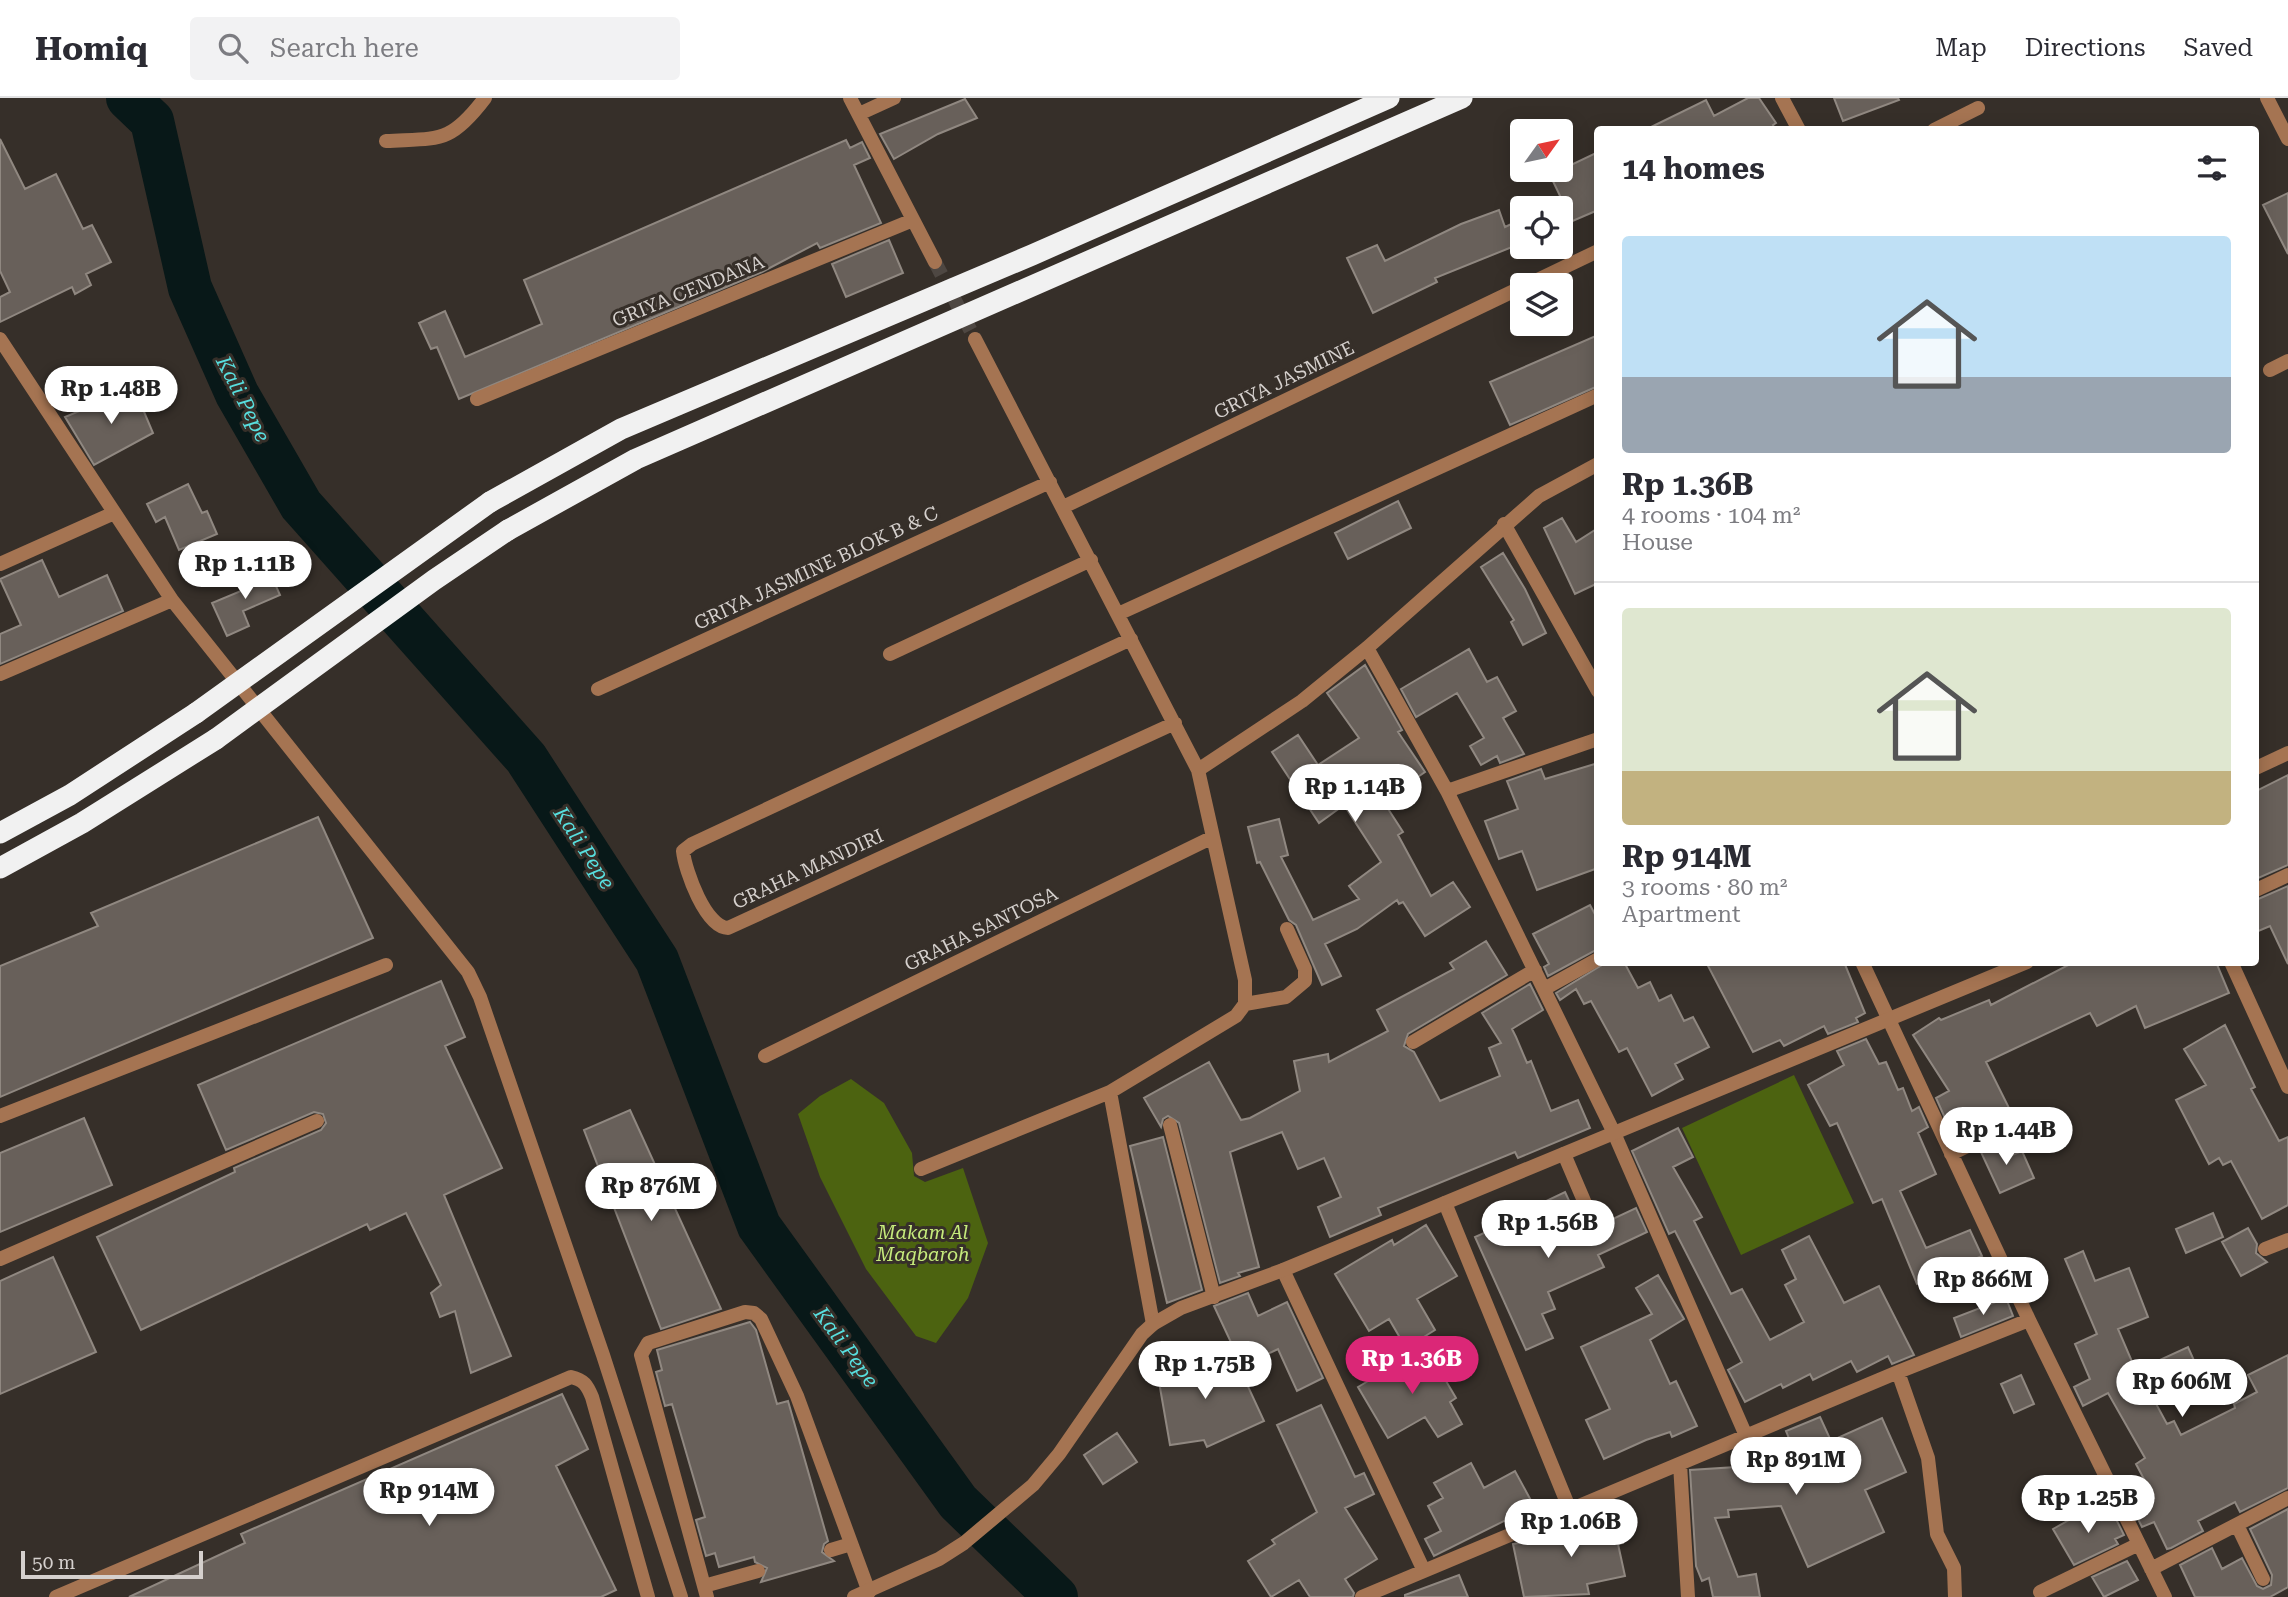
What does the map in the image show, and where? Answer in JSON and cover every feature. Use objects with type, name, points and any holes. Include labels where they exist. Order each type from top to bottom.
[{"type":"highway","points":[[0,833],[70,795],[197,713],[490,502],[621,429],[1032,255],[1389,98]]},
{"type":"highway","points":[[0,868],[82,823],[216,739],[434,580],[508,530],[636,459],[1462,98]]},
{"type":"street","points":[[386,141],[442,138],[469,119],[485,98]]},
{"type":"street","points":[[850,98],[935,262]]},
{"type":"street","points":[[859,114],[894,98]]},
{"type":"street","points":[[1782,98],[1797,126]]},
{"type":"street","points":[[2267,98],[2282,117],[2288,139]]},
{"type":"street","points":[[1942,126],[1978,108]]},
{"type":"street","name":"GRIYA CENDANA","points":[[477,399],[913,220]]},
{"type":"street","name":"GRIYA JASMINE","points":[[1552,273],[1594,253]]},
{"type":"street","name":"GRIYA JASMINE","points":[[1063,507],[1510,293]]},
{"type":"street","points":[[0,339],[172,600],[468,972],[484,1010],[603,1355],[681,1597]]},
{"type":"street","points":[[975,340],[1198,770],[1245,980],[1245,1004]]},
{"type":"street","points":[[2270,370],[2288,361]]},
{"type":"street","points":[[1118,614],[1594,396]]},
{"type":"street","points":[[1198,770],[1272,723],[1367,648],[1504,524],[1539,496],[1594,466]]},
{"type":"street","name":"GRIYA JASMINE BLOK B & C","points":[[598,689],[1050,482]]},
{"type":"street","points":[[0,564],[114,513]]},
{"type":"street","points":[[1504,524],[1594,684]]},
{"type":"street","points":[[890,654],[1091,560]]},
{"type":"street","points":[[0,674],[172,600]]},
{"type":"street","name":"GRAHA MANDIRI","points":[[1131,639],[692,844],[683,851],[684,864],[711,921],[719,928],[728,928],[1175,723]]},
{"type":"street","points":[[1367,648],[1447,791],[1614,1133],[1747,1438]]},
{"type":"street","points":[[1447,791],[1594,740]]},
{"type":"street","points":[[2259,767],[2288,753]]},
{"type":"street","name":"GRAHA SANTOSA","points":[[765,1056],[1213,837]]},
{"type":"street","points":[[2259,889],[2288,875]]},
{"type":"street","points":[[921,1169],[1110,1092],[1223,1026],[1245,1004],[1286,997],[1305,981],[1305,969],[1287,929]]},
{"type":"street","points":[[1544,989],[1594,961]]},
{"type":"street","points":[[0,1116],[386,965]]},
{"type":"street","points":[[1864,966],[2029,1320],[2165,1597]]},
{"type":"street","points":[[854,1597],[939,1559],[964,1543],[1033,1485],[1059,1454],[1142,1334],[1153,1324],[1181,1308],[1283,1270],[2018,966]]},
{"type":"street","points":[[2233,966],[2288,1087]]},
{"type":"street","points":[[1412,1042],[1535,971]]},
{"type":"street","points":[[1110,1092],[1153,1324]]},
{"type":"street","points":[[0,1259],[317,1121]]},
{"type":"street","points":[[1951,1154],[2015,1123]]},
{"type":"street","points":[[1170,1125],[1214,1297]]},
{"type":"street","points":[[1564,1154],[1593,1222]]},
{"type":"street","points":[[1445,1203],[1570,1510]]},
{"type":"street","points":[[2265,1249],[2288,1240]]},
{"type":"street","points":[[1283,1270],[1424,1571]]},
{"type":"street","points":[[758,1571],[706,1592],[640,1355],[648,1343],[745,1312],[754,1313],[761,1319],[787,1374],[869,1592]]},
{"type":"street","points":[[1362,1597],[1747,1438],[1898,1372],[2029,1320]]},
{"type":"street","points":[[1898,1372],[1928,1458],[1937,1534],[1954,1568],[1955,1597]]},
{"type":"street","points":[[55,1597],[571,1377],[580,1379],[587,1385],[592,1397],[648,1597]]},
{"type":"street","points":[[1680,1464],[1688,1597]]},
{"type":"street","points":[[2151,1569],[2288,1498]]},
{"type":"street","points":[[2237,1525],[2263,1579]]},
{"type":"street","points":[[831,1550],[851,1544]]},
{"type":"street","points":[[2040,1592],[2139,1544]]},
{"type":"green space","points":[[1794,1075],[1854,1203],[1741,1255],[1682,1128]]},
{"type":"green space","name":"Makam Al Maqbaroh","points":[[851,1079],[884,1103],[912,1153],[914,1176],[925,1182],[963,1168],[988,1243],[968,1298],[936,1343],[916,1336],[866,1269],[820,1177],[798,1114],[820,1096]]},
{"type":"building","points":[[1748,98],[1759,98],[1776,123],[1774,126],[1653,126],[1706,100],[1714,116]]},
{"type":"building","points":[[1834,98],[1898,98],[1899,100],[1843,121]]},
{"type":"building","points":[[965,99],[977,118],[938,134],[894,159],[880,134]]},
{"type":"building","points":[[0,139],[25,189],[56,174],[83,229],[92,225],[111,262],[86,274],[91,285],[75,294],[72,287],[0,322],[0,297],[10,292],[0,271]]},
{"type":"building","points":[[846,140],[850,148],[862,142],[870,158],[854,165],[881,223],[820,248],[817,243],[762,272],[459,399],[437,347],[431,349],[419,323],[445,311],[465,357],[542,324],[524,280]]},
{"type":"building","points":[[1594,154],[1594,212],[1573,221],[1573,196],[1560,196],[1553,182],[1573,182],[1573,164]]},
{"type":"building","points":[[2288,193],[2288,254],[2263,205]]},
{"type":"building","points":[[1499,210],[1505,227],[1510,225],[1510,248],[1435,278],[1437,282],[1373,313],[1347,258],[1377,245],[1385,261],[1461,224]]},
{"type":"building","points":[[889,240],[903,273],[846,297],[832,264]]},
{"type":"building","points":[[1594,337],[1594,388],[1510,425],[1490,382]]},
{"type":"building","points":[[134,388],[153,433],[94,465],[65,417]]},
{"type":"building","points":[[188,484],[202,513],[207,511],[217,534],[179,550],[165,517],[156,522],[147,504]]},
{"type":"building","points":[[1398,501],[1411,528],[1348,559],[1335,533]]},
{"type":"building","points":[[1562,518],[1576,542],[1594,531],[1594,585],[1575,594],[1544,528]]},
{"type":"building","points":[[1503,553],[1525,589],[1546,633],[1523,645],[1511,622],[1514,620],[1481,567]]},
{"type":"building","points":[[42,560],[59,597],[107,575],[123,611],[0,664],[0,634],[21,625],[0,579]]},
{"type":"building","points":[[268,568],[280,595],[243,611],[249,626],[227,636],[212,603],[241,591],[237,581]]},
{"type":"building","points":[[1469,649],[1487,682],[1497,677],[1516,711],[1503,718],[1524,754],[1500,763],[1497,756],[1481,765],[1470,746],[1484,738],[1457,693],[1416,717],[1401,689]]},
{"type":"building","points":[[1365,665],[1402,730],[1398,732],[1425,772],[1383,801],[1403,832],[1398,835],[1431,896],[1453,882],[1470,907],[1425,936],[1403,902],[1399,904],[1397,900],[1357,929],[1325,944],[1341,976],[1322,985],[1296,925],[1289,920],[1260,862],[1257,863],[1248,827],[1279,819],[1288,855],[1281,857],[1313,920],[1359,899],[1349,886],[1381,862],[1344,805],[1319,823],[1272,752],[1298,735],[1318,765],[1359,738],[1327,693]]},
{"type":"building","points":[[1594,764],[1594,869],[1537,890],[1522,851],[1499,859],[1485,821],[1518,809],[1507,781],[1541,769],[1545,779]]},
{"type":"building","points":[[2288,775],[2288,865],[2259,878],[2259,790]]},
{"type":"building","points":[[318,817],[373,938],[0,1097],[0,966],[98,926],[91,913]]},
{"type":"building","points":[[2288,886],[2288,964],[2270,926],[2259,931],[2259,899]]},
{"type":"building","points":[[1590,905],[1594,912],[1594,951],[1548,976],[1544,967],[1549,964],[1533,934]]},
{"type":"building","points":[[1486,941],[1507,975],[1408,1034],[1404,1046],[1414,1052],[1440,1101],[1500,1076],[1489,1048],[1501,1043],[1482,1013],[1530,984],[1543,1010],[1512,1029],[1527,1063],[1531,1061],[1551,1111],[1578,1100],[1590,1128],[1518,1158],[1515,1152],[1378,1208],[1381,1215],[1330,1237],[1318,1207],[1341,1197],[1324,1158],[1298,1169],[1282,1132],[1230,1152],[1259,1267],[1238,1273],[1240,1276],[1220,1283],[1179,1123],[1168,1116],[1163,1119],[1161,1127],[1144,1098],[1209,1062],[1241,1120],[1250,1118],[1300,1091],[1294,1061],[1328,1054],[1329,1062],[1388,1031],[1377,1010],[1454,969],[1450,963]]},
{"type":"building","points":[[1600,966],[1626,966],[1638,988],[1650,982],[1659,1001],[1671,995],[1684,1021],[1693,1017],[1709,1047],[1675,1064],[1683,1079],[1652,1096],[1627,1048],[1619,1052],[1591,1001],[1584,1004],[1576,989],[1560,1000],[1556,993]]},
{"type":"building","points":[[1708,966],[1846,966],[1865,1013],[1856,1018],[1858,1022],[1828,1034],[1824,1026],[1784,1046],[1780,1040],[1753,1052]]},
{"type":"building","points":[[2066,966],[2218,966],[2229,993],[2145,1028],[2136,1006],[2097,1026],[2090,1013],[1986,1062],[2012,1114],[1972,1133],[1960,1110],[1945,1118],[1936,1098],[1949,1091],[1913,1035],[1939,1018],[1941,1020],[1989,1000],[1991,1005]]},
{"type":"building","points":[[441,981],[465,1037],[445,1046],[502,1168],[444,1195],[511,1356],[471,1373],[455,1311],[440,1317],[431,1293],[441,1285],[406,1213],[370,1230],[367,1224],[141,1330],[97,1237],[235,1172],[234,1168],[321,1130],[326,1123],[323,1114],[314,1112],[226,1150],[198,1085]]},
{"type":"building","points":[[2225,1025],[2255,1087],[2251,1089],[2279,1141],[2288,1137],[2288,1205],[2262,1219],[2231,1161],[2223,1165],[2219,1158],[2209,1164],[2176,1100],[2206,1085],[2184,1049]]},
{"type":"building","points":[[1866,1039],[1879,1064],[1886,1062],[1898,1090],[1903,1088],[1912,1111],[1919,1107],[1928,1127],[1918,1133],[1936,1174],[1900,1191],[1926,1248],[1970,1230],[1982,1256],[1917,1284],[1882,1199],[1873,1203],[1837,1123],[1830,1126],[1808,1085],[1844,1065],[1837,1051]]},
{"type":"building","points":[[630,1110],[721,1309],[661,1329],[584,1130]]},
{"type":"building","points":[[84,1118],[112,1185],[0,1232],[0,1153]]},
{"type":"building","points":[[1678,1128],[1693,1157],[1673,1167],[1702,1217],[1694,1221],[1731,1294],[1742,1289],[1770,1340],[1804,1322],[1785,1285],[1796,1279],[1782,1250],[1809,1236],[1844,1303],[1879,1286],[1914,1355],[1892,1364],[1888,1356],[1857,1372],[1851,1361],[1813,1380],[1810,1374],[1783,1388],[1781,1384],[1745,1402],[1728,1370],[1742,1362],[1675,1231],[1669,1234],[1632,1151]]},
{"type":"building","points":[[1163,1137],[1202,1290],[1167,1303],[1130,1146]]},
{"type":"building","points":[[2002,1140],[2010,1156],[2022,1151],[2034,1178],[2000,1193],[1980,1150]]},
{"type":"building","points":[[1565,1192],[1584,1233],[1597,1231],[1602,1224],[1636,1208],[1647,1232],[1598,1255],[1604,1267],[1548,1292],[1555,1309],[1542,1314],[1553,1338],[1526,1350],[1475,1237],[1504,1224],[1508,1231],[1545,1214],[1540,1204]]},
{"type":"building","points":[[2213,1213],[2223,1237],[2186,1253],[2176,1229]]},
{"type":"building","points":[[1426,1225],[1457,1276],[1417,1299],[1435,1330],[1406,1348],[1389,1319],[1369,1331],[1335,1274],[1392,1240],[1394,1245]]},
{"type":"building","points":[[2248,1228],[2257,1244],[2256,1253],[2267,1262],[2241,1276],[2222,1242]]},
{"type":"building","points":[[2083,1251],[2095,1281],[2129,1268],[2148,1317],[2118,1329],[2136,1371],[2188,1347],[2196,1365],[2147,1387],[2167,1424],[2174,1421],[2181,1435],[2235,1408],[2234,1404],[2257,1392],[2248,1375],[2288,1355],[2288,1488],[2240,1512],[2235,1502],[2198,1521],[2203,1531],[2171,1548],[2167,1549],[2154,1522],[2142,1527],[2132,1507],[2154,1498],[2136,1464],[2145,1458],[2108,1393],[2083,1406],[2074,1387],[2090,1379],[2075,1344],[2097,1334],[2065,1259]]},
{"type":"building","points":[[53,1257],[96,1352],[0,1394],[0,1281]]},
{"type":"building","points":[[1658,1275],[1684,1319],[1650,1340],[1670,1384],[1676,1381],[1697,1426],[1672,1437],[1670,1432],[1646,1440],[1604,1459],[1586,1420],[1610,1409],[1581,1347],[1652,1314],[1636,1288]]},
{"type":"building","points":[[1248,1293],[1258,1316],[1287,1302],[1323,1378],[1297,1391],[1278,1349],[1242,1366],[1214,1306]]},
{"type":"building","points":[[2006,1298],[2013,1316],[1961,1337],[1954,1318]]},
{"type":"building","points":[[750,1322],[756,1330],[777,1404],[788,1401],[828,1541],[822,1552],[834,1561],[761,1582],[767,1568],[755,1562],[754,1557],[719,1567],[715,1553],[706,1556],[696,1520],[705,1517],[672,1404],[665,1406],[656,1372],[662,1370],[657,1350]]},
{"type":"building","points":[[1426,1347],[1456,1398],[1450,1402],[1462,1424],[1438,1437],[1425,1417],[1388,1438],[1358,1387]]},
{"type":"building","points":[[1176,1350],[1181,1378],[1233,1354],[1264,1421],[1207,1447],[1204,1440],[1170,1445],[1154,1353]]},
{"type":"building","points":[[2021,1375],[2034,1404],[2014,1413],[2001,1384]]},
{"type":"building","points":[[562,1394],[588,1449],[556,1466],[616,1590],[601,1597],[129,1597],[245,1543],[241,1534]]},
{"type":"building","points":[[1321,1405],[1355,1477],[1364,1473],[1374,1494],[1345,1508],[1377,1559],[1345,1579],[1354,1593],[1353,1597],[1310,1597],[1299,1580],[1271,1597],[1248,1561],[1275,1544],[1272,1540],[1317,1512],[1277,1425]]},
{"type":"building","points":[[1820,1417],[1831,1441],[1882,1418],[1906,1472],[1865,1490],[1884,1532],[1808,1567],[1781,1506],[1728,1510],[1729,1517],[1715,1518],[1738,1577],[1756,1574],[1760,1597],[1713,1597],[1709,1578],[1702,1581],[1696,1566],[1690,1470],[1767,1465],[1762,1453],[1790,1441],[1786,1431]]},
{"type":"building","points":[[1117,1433],[1137,1462],[1103,1484],[1084,1455]]},
{"type":"building","points":[[1471,1463],[1484,1488],[1515,1471],[1534,1506],[1434,1556],[1425,1539],[1441,1531],[1428,1506],[1443,1498],[1434,1483]]},
{"type":"building","points":[[2094,1506],[2102,1520],[2114,1515],[2124,1535],[2115,1539],[2118,1544],[2074,1565],[2053,1529]]},
{"type":"building","points":[[2288,1509],[2288,1587],[2270,1597],[2195,1597],[2180,1565],[2212,1548],[2222,1569],[2242,1558],[2257,1586],[2263,1589],[2271,1585],[2272,1575],[2250,1529]]},
{"type":"building","points":[[1617,1513],[1623,1543],[1618,1544],[1625,1576],[1587,1584],[1589,1594],[1524,1597],[1513,1544],[1584,1532],[1581,1520]]},
{"type":"building","points":[[2127,1561],[2138,1580],[2104,1597],[2092,1577]]},
{"type":"building","points":[[1459,1575],[1468,1597],[1405,1597],[1405,1595]]},
{"type":"waterway","name":"Kali Pepe","points":[[128,98],[152,121],[190,288],[237,394],[301,505],[526,758],[657,960],[759,1226],[958,1502],[1056,1597]]},
{"type":"tunnel","points":[[935,262],[975,339]]}]
